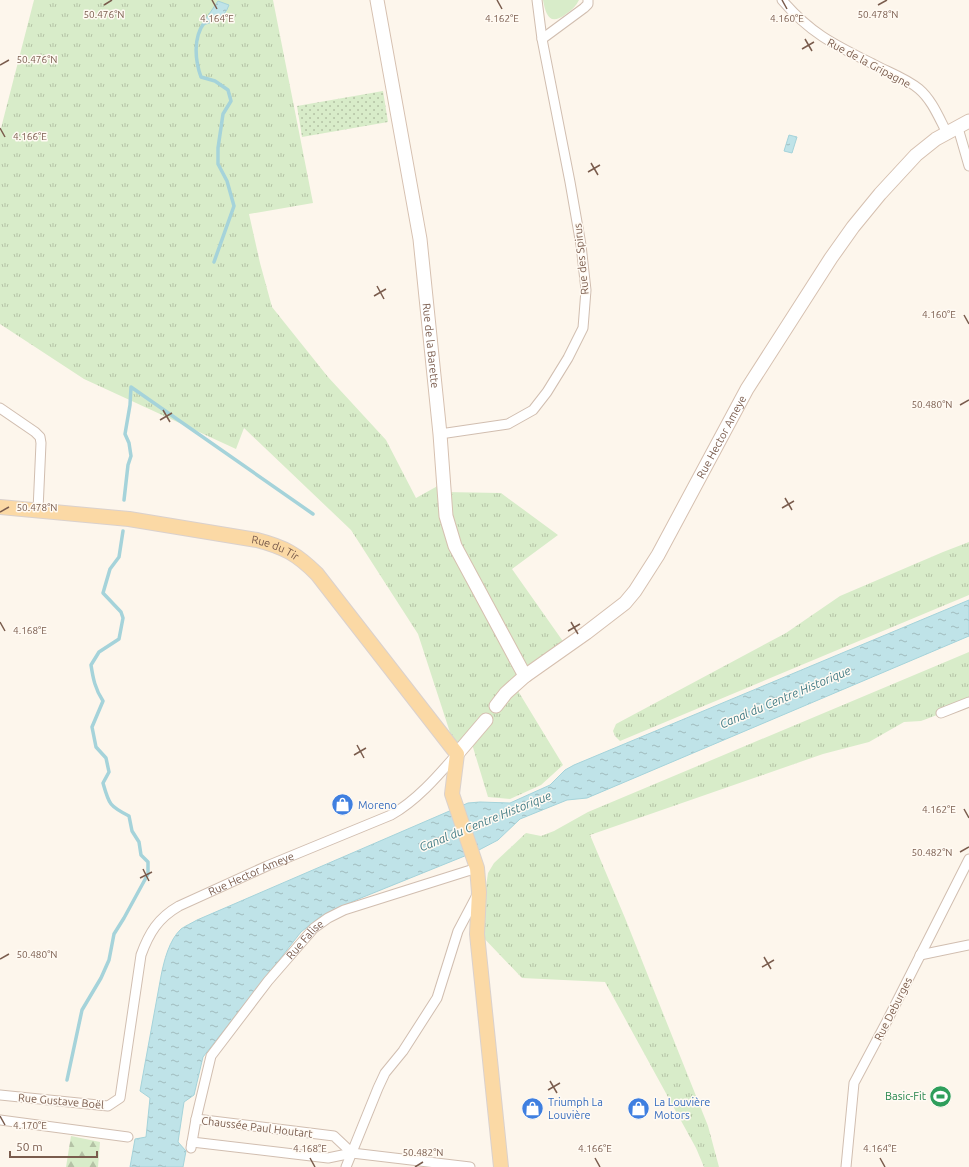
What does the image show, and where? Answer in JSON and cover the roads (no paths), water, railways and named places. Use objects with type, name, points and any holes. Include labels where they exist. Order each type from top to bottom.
[{"type":"main road","name":"Rue du Tir","points":[[0,507],[129,519],[257,540],[276,545],[290,552],[305,562],[317,574],[457,754]]},
{"type":"main road","points":[[457,754],[452,794],[477,868],[479,892],[477,934],[488,1028],[501,1167]]},
{"type":"street","name":"Rue de la Barette","points":[[377,0],[420,239],[440,434],[446,516],[455,546],[525,676]]},
{"type":"street","name":"Rue des Spirus","points":[[440,434],[508,424],[533,410],[547,392],[568,358],[583,328],[586,290],[581,245],[536,0]]},
{"type":"street","points":[[542,39],[584,8],[588,4],[588,0]]},
{"type":"street","name":"Rue de la Gripagne","points":[[782,0],[804,24],[826,41],[901,78],[918,89],[958,127],[969,166]]},
{"type":"street","name":"Rue Hector Ameye","points":[[496,706],[506,693],[525,676],[586,633],[625,603],[635,591],[658,555],[747,389],[831,258],[853,227],[880,194],[916,155],[927,146],[958,127]]},
{"type":"street","points":[[0,408],[40,437],[38,510]]},
{"type":"street","points":[[941,713],[969,702]]},
{"type":"street","name":"Rue Hector Ameye","points":[[120,1098],[141,955],[146,942],[159,921],[179,906],[267,866],[391,815],[403,808],[442,771],[486,720]]},
{"type":"street","name":"Rue Deburges","points":[[846,1167],[854,1083],[969,859]]},
{"type":"street","name":"Rue Falise","points":[[196,1119],[211,1056],[268,981],[314,928],[328,918],[344,910],[477,868]]},
{"type":"street","points":[[346,1167],[385,1073],[403,1051],[436,998],[458,931],[479,892]]},
{"type":"street","points":[[920,955],[969,945]]},
{"type":"street","name":"Rue Gustave Boël","points":[[0,1095],[108,1106],[120,1098]]},
{"type":"street","name":"Chaussée Paul Houtart","points":[[352,1152],[334,1136],[196,1119],[192,1145],[328,1158],[352,1152],[470,1167]]},
{"type":"street","points":[[0,1120],[128,1137]]},
{"type":"water","points":[[218,1],[229,5],[227,10],[218,19],[201,26]]},
{"type":"water","points":[[789,135],[797,137],[792,153],[784,151]]},
{"type":"water","name":"Canal du Centre Historique","points":[[969,600],[969,636],[587,798],[567,800],[520,819],[498,840],[477,851],[356,900],[321,916],[301,932],[203,1057],[194,1095],[184,1102],[178,1142],[186,1151],[183,1167],[130,1167],[135,1139],[146,1137],[150,1098],[140,1091],[162,970],[170,945],[181,929],[197,920],[468,803],[510,803],[550,785],[565,770],[574,765]]},
{"type":"waterway","points":[[204,23],[198,35],[196,49],[197,64],[201,77],[215,81],[228,90],[231,101],[223,114],[218,148],[218,164],[227,181],[234,206],[214,262]]},
{"type":"waterway","points":[[124,500],[128,465],[131,456],[129,443],[125,434],[130,405],[131,387],[313,514]]},
{"type":"waterway","points":[[67,1080],[82,1010],[101,978],[109,960],[114,934],[148,874],[148,862],[141,855],[139,842],[132,831],[129,816],[117,810],[111,804],[107,796],[103,783],[109,772],[106,758],[96,747],[92,727],[103,701],[98,692],[91,665],[99,652],[119,639],[123,618],[121,612],[103,593],[110,569],[119,557],[123,531]]},
{"type":"place","name":"Moreno","points":[[342,805]]},
{"type":"place","name":"Basic-Fit","points":[[941,1096]]},
{"type":"place","name":"Triumph La Louvière","points":[[533,1108]]},
{"type":"place","name":"La Louvière Motors","points":[[638,1108]]}]
